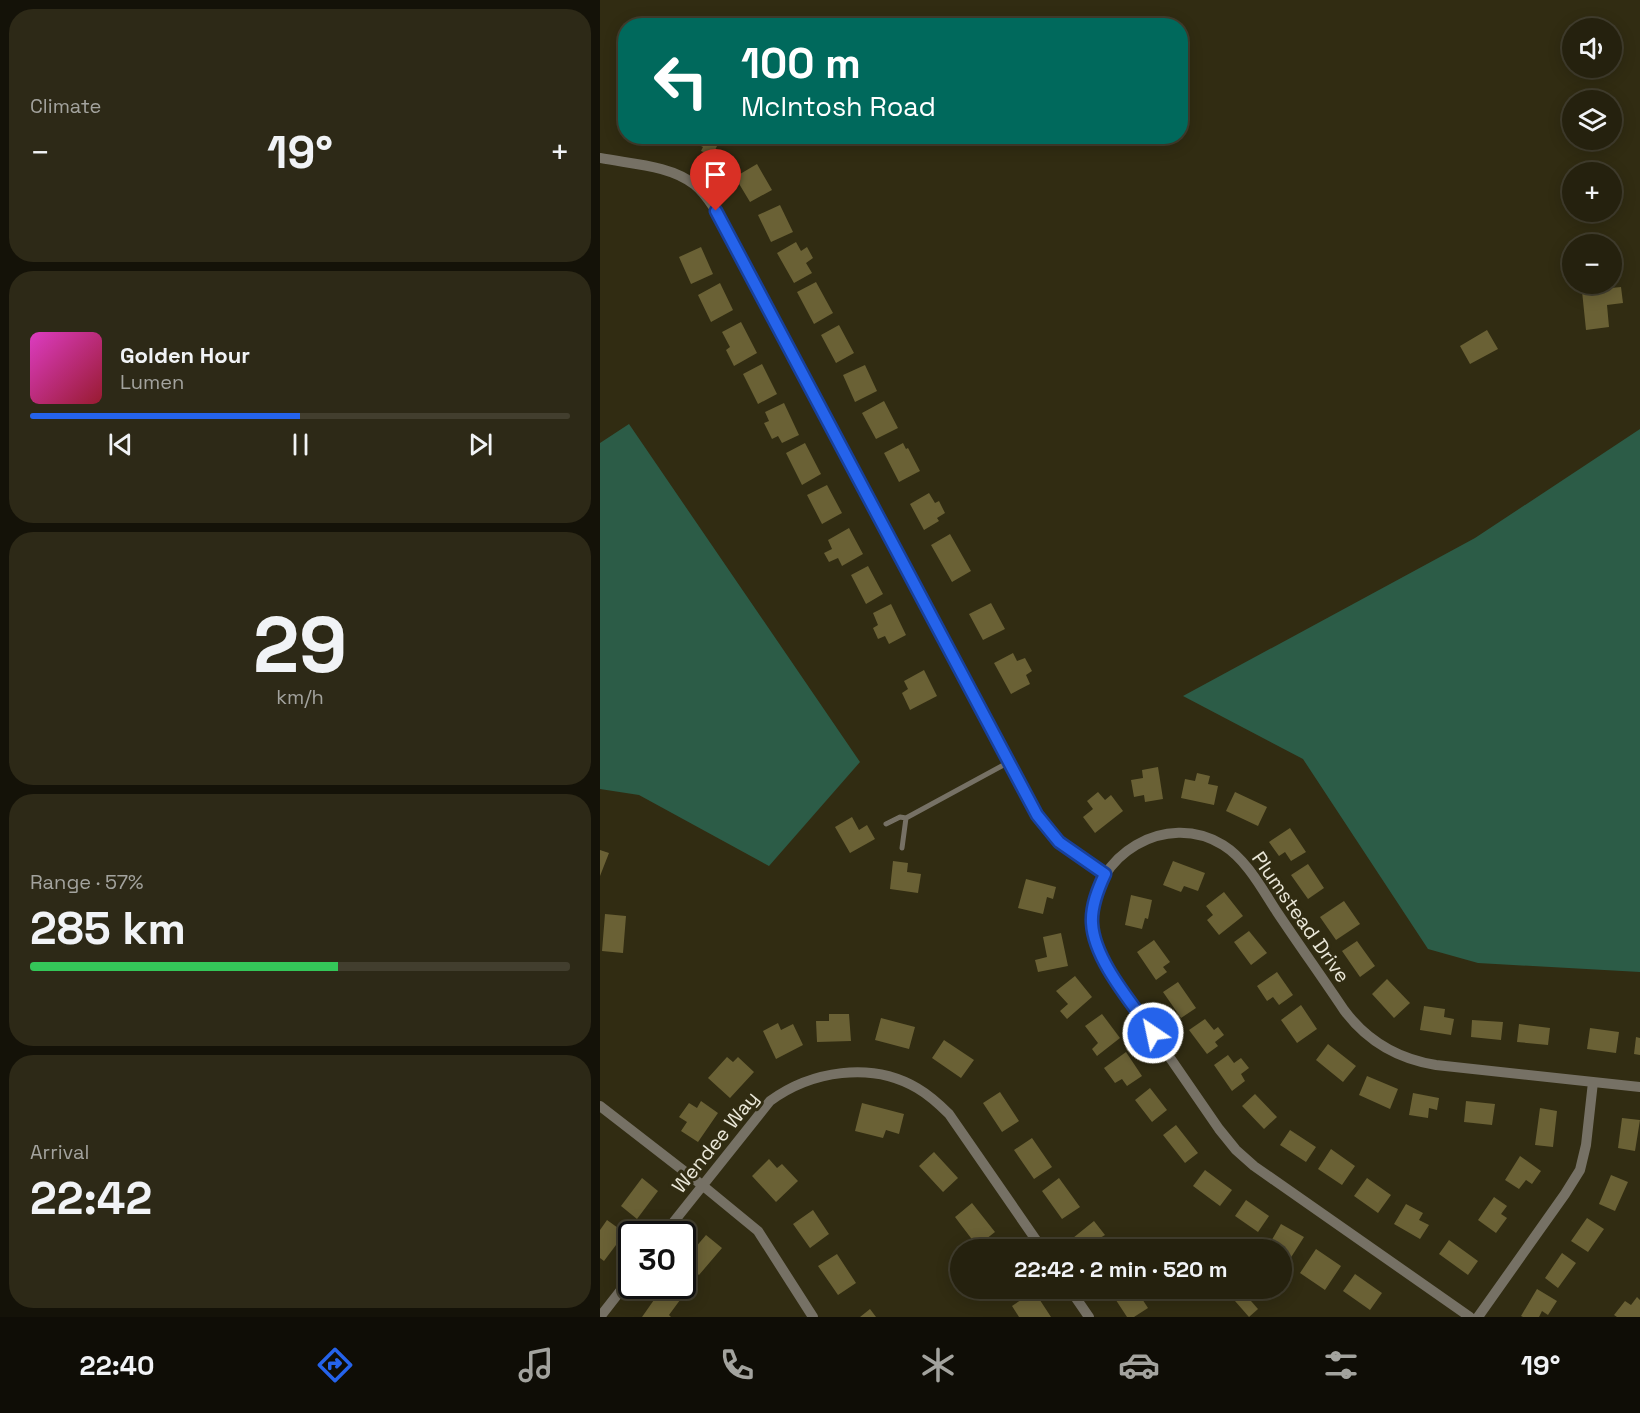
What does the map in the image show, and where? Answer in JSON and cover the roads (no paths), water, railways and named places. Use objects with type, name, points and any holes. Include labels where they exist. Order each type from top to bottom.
[{"type":"street","points":[[600,158],[660,170],[687,179],[697,186],[716,211],[1011,762],[1037,815],[1068,849],[1105,874]]},
{"type":"street","name":"Plumstead Drive","points":[[1470,1317],[1254,1166],[1227,1140],[1113,975],[1098,948],[1093,929],[1092,910],[1105,874],[1125,851],[1153,836],[1171,832],[1210,839],[1222,844],[1244,864],[1344,1010],[1361,1030],[1384,1047],[1422,1063],[1640,1087]]},
{"type":"street","name":"Wendee Way","points":[[673,1221],[759,1113],[782,1092],[823,1077],[851,1073],[879,1074],[918,1088],[949,1114],[1035,1239]]},
{"type":"street","points":[[1478,1317],[1580,1170],[1586,1145],[1593,1082]]},
{"type":"street","points":[[600,1106],[750,1224],[763,1238],[813,1317]]},
{"type":"street","points":[[600,1317],[618,1294]]},
{"type":"street","points":[[1077,1299],[1089,1317]]},
{"type":"lane","points":[[886,824],[900,817],[906,818],[1011,762]]},
{"type":"lane","points":[[902,848],[906,818]]}]
